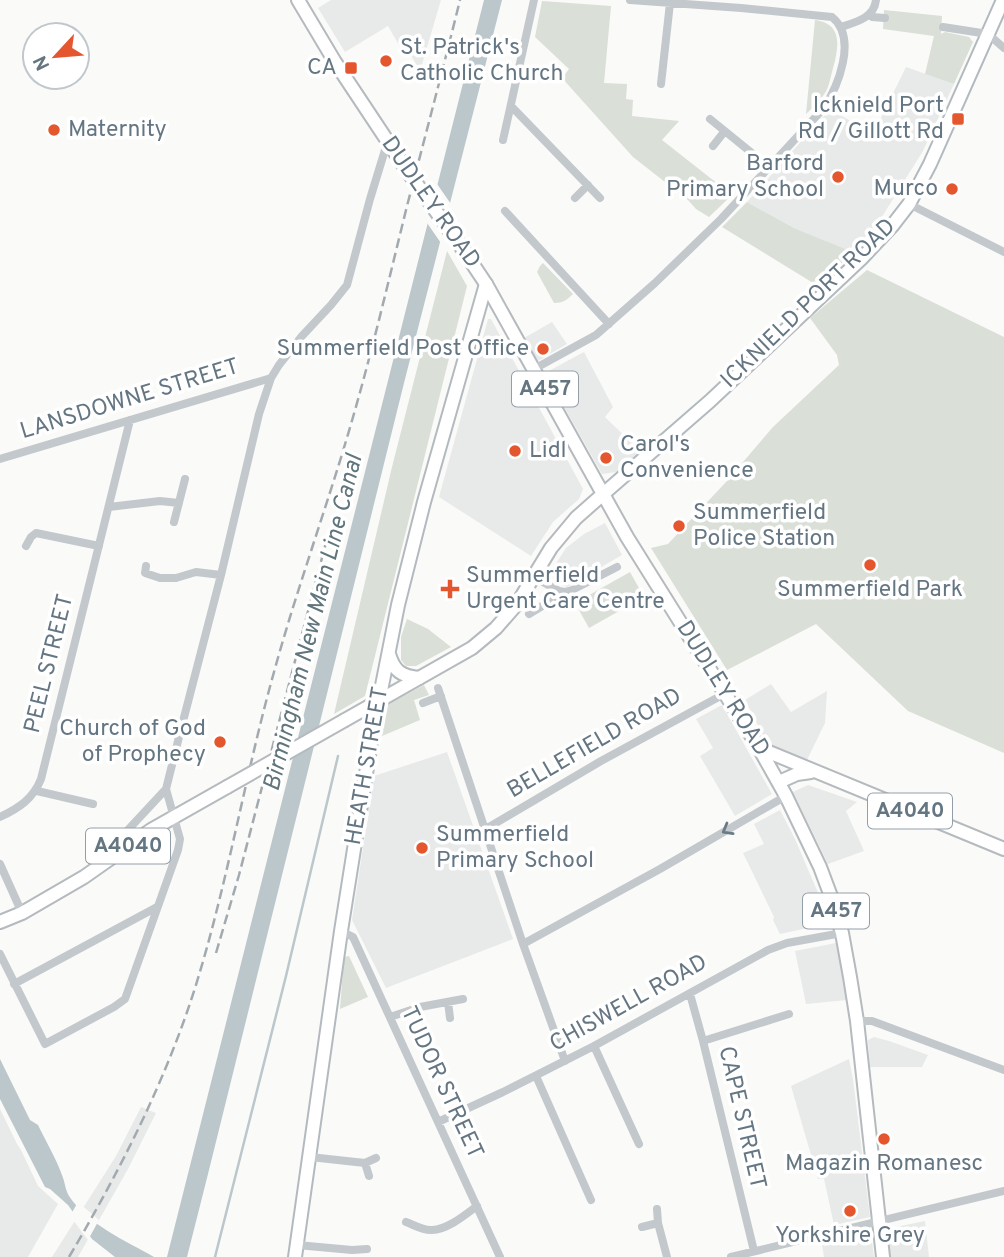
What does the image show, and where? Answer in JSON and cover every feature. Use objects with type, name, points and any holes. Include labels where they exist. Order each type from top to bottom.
[{"type":"main road","name":"DUDLEY ROAD","points":[[298,0],[389,144],[486,284],[602,495],[779,782],[820,867],[842,933],[857,1021],[883,1257]]},
{"type":"main road","name":"ICKNIELD PORT ROAD","points":[[602,495],[710,401],[881,239],[909,204],[935,153],[1003,0]]},
{"type":"main road","name":"HEATH STREET","points":[[296,1251],[341,931],[379,701],[398,605],[486,284]]},
{"type":"main road","name":"A4040","points":[[0,922],[22,913],[84,877],[151,830],[472,648],[496,628],[517,604],[557,541],[576,518],[602,495]]},
{"type":"main road","points":[[389,654],[400,673],[419,678]]},
{"type":"main road","name":"A4040","points":[[759,748],[1004,849]]},
{"type":"main road","points":[[779,782],[797,774],[816,772]]},
{"type":"street","points":[[503,140],[534,0]]},
{"type":"street","points":[[534,369],[596,335],[722,219],[822,109],[833,93],[842,70],[844,34],[832,17],[630,0]]},
{"type":"street","points":[[841,27],[870,15],[876,0]]},
{"type":"street","points":[[661,84],[670,4]]},
{"type":"street","points":[[870,15],[885,18]]},
{"type":"street","points":[[943,27],[988,34],[1004,48]]},
{"type":"street","points":[[511,106],[600,198]]},
{"type":"street","points":[[710,119],[769,167]]},
{"type":"street","points":[[713,146],[724,132]]},
{"type":"street","points":[[0,954],[45,1044],[125,999],[178,850],[180,839],[166,789],[259,414],[271,378],[286,356],[347,285],[384,150],[389,144]]},
{"type":"street","points":[[575,198],[587,186]]},
{"type":"street","points":[[909,204],[1004,252]]},
{"type":"street","points":[[505,211],[609,324]]},
{"type":"street","name":"LANSDOWNE STREET","points":[[0,459],[271,378]]},
{"type":"street","name":"PEEL STREET","points":[[37,791],[130,420]]},
{"type":"street","points":[[174,522],[185,479]]},
{"type":"street","points":[[109,507],[160,501],[179,503]]},
{"type":"street","points":[[26,546],[36,533],[99,546]]},
{"type":"street","points":[[146,566],[145,573],[160,578],[176,578],[195,572],[221,575]]},
{"type":"street","points":[[528,614],[565,592],[617,567]]},
{"type":"street","points":[[534,577],[565,592]]},
{"type":"street","points":[[423,703],[439,692],[565,1061]]},
{"type":"street","name":"BELLEFIELD ROAD","points":[[484,830],[601,761],[726,693]]},
{"type":"street","points":[[84,877],[166,789]]},
{"type":"street","points":[[0,817],[27,801],[37,791],[93,804]]},
{"type":"street","points":[[523,944],[786,796]]},
{"type":"street","points":[[0,863],[22,913]]},
{"type":"street","points":[[14,984],[158,908]]},
{"type":"street","name":"TUDOR STREET","points":[[341,931],[353,937],[500,1257]]},
{"type":"street","name":"CHISWELL ROAD","points":[[438,1122],[594,1046],[777,946],[842,933]]},
{"type":"street","name":"CAPE STREET","points":[[690,994],[754,1251]]},
{"type":"street","points":[[390,1017],[420,1007],[463,999]]},
{"type":"street","points":[[448,1002],[450,1017]]},
{"type":"street","points":[[703,1041],[789,1014]]},
{"type":"street","points":[[857,1021],[872,1021],[1004,1070]]},
{"type":"street","points":[[594,1046],[639,1144]]},
{"type":"street","points":[[536,1076],[591,1200]]},
{"type":"street","points":[[310,1157],[365,1163],[376,1158]]},
{"type":"street","points":[[365,1163],[369,1176]]},
{"type":"street","points":[[731,1257],[1004,1191]]},
{"type":"street","points":[[406,1222],[436,1230],[459,1219],[477,1206]]},
{"type":"street","points":[[657,1209],[667,1257]]},
{"type":"street","points":[[642,1227],[658,1223]]},
{"type":"street","points":[[296,1251],[352,1254],[367,1249]]},
{"type":"shaded area","points":[[331,0],[441,0],[420,71],[405,45],[400,47],[388,26],[345,52],[318,8]]},
{"type":"shaded area","points":[[484,0],[502,0],[208,1174],[187,1257],[167,1257]]},
{"type":"shaded area","points":[[542,1],[611,6],[604,83],[627,84],[626,99],[633,100],[632,116],[679,121],[662,140],[732,195],[709,217],[633,157],[562,78],[569,69],[535,37]]},
{"type":"shaded area","points":[[884,10],[942,16],[941,34],[945,32],[969,37],[973,42],[954,84],[925,74],[934,36],[883,29]]},
{"type":"shaded area","points":[[815,20],[825,22],[831,27],[835,32],[837,47],[826,91],[806,114]]},
{"type":"shaded area","name":"Barford Primary School","points":[[906,67],[954,84],[923,151],[883,215],[853,252],[794,228],[747,202],[830,109],[873,134]]},
{"type":"shaded area","points":[[747,202],[794,228],[853,252],[818,286],[722,227]]},
{"type":"shaded area","points":[[447,251],[467,286],[365,696],[334,714],[392,467]]},
{"type":"shaded area","points":[[543,263],[573,294],[567,299],[554,303],[537,272]]},
{"type":"shaded area","name":"Summerfield Park","points":[[867,270],[1004,337],[1004,753],[908,711],[816,624],[727,670],[651,548],[668,544],[773,427],[839,365],[837,355],[810,318]]},
{"type":"shaded area","points":[[488,319],[491,319],[583,489],[579,499],[553,522],[531,556],[439,497]]},
{"type":"shaded area","points":[[552,322],[567,344],[538,361],[524,338]]},
{"type":"shaded area","points":[[584,352],[613,407],[605,417],[640,451],[617,472],[602,474],[545,373]]},
{"type":"shaded area","points":[[605,523],[622,555],[567,587],[558,584],[553,578],[553,568],[566,548]]},
{"type":"shaded area","points":[[630,572],[644,597],[589,628],[575,603]]},
{"type":"shaded area","points":[[407,619],[428,629],[451,647],[416,666],[406,666],[401,660],[401,637]]},
{"type":"shaded area","points":[[771,684],[791,712],[827,691],[825,723],[805,764],[771,749],[745,700]]},
{"type":"shaded area","points":[[424,685],[429,695],[414,700],[420,720],[382,736],[387,705]]},
{"type":"shaded area","points":[[722,705],[772,794],[735,816],[700,756],[713,748],[696,719]]},
{"type":"shaded area","name":"Summerfield Primary School","points":[[447,752],[513,939],[386,988],[352,920],[374,776]]},
{"type":"shaded area","points":[[808,785],[857,802],[846,811],[864,851],[828,864],[793,792]]},
{"type":"shaded area","points":[[780,810],[831,923],[780,934],[743,853],[764,844],[754,824]]},
{"type":"shaded area","points":[[836,943],[847,1000],[806,1004],[795,951]]},
{"type":"shaded area","points":[[349,956],[368,997],[340,1009],[344,957]]},
{"type":"shaded area","points":[[874,1037],[928,1055],[922,1067],[870,1067],[868,1040]]},
{"type":"shaded area","points":[[0,1059],[30,1120],[38,1125],[60,1169],[68,1193],[77,1206],[97,1224],[154,1257],[115,1257],[92,1239],[68,1205],[45,1187],[0,1099]]},
{"type":"shaded area","points":[[849,1059],[870,1217],[834,1225],[824,1179],[818,1179],[791,1086]]},
{"type":"shaded area","points":[[141,1107],[156,1113],[78,1257],[52,1257],[116,1156]]},
{"type":"shaded area","points":[[0,1109],[38,1186],[58,1204],[28,1257],[0,1257]]},
{"type":"shaded area","points":[[925,1221],[929,1257],[889,1257],[886,1229]]},
{"type":"shaded area","points":[[871,1234],[874,1257],[824,1257],[822,1245]]},
{"type":"pier","points":[[435,181],[453,207],[443,246],[425,220]]},
{"type":"pier","points":[[78,1202],[99,1220],[88,1240],[70,1216]]},
{"type":"waterway","points":[[215,1257],[338,756]]},
{"type":"railway","points":[[69,1257],[143,1120],[173,1049],[199,975],[274,672],[359,397],[460,0]]},
{"type":"railway","points":[[216,953],[329,531]]},
{"type":"place","name":"St. Patrick's Catholic Church","points":[[386,61]]},
{"type":"place","name":"CA","points":[[351,68]]},
{"type":"place","name":"Icknield Port Rd / Gillott Rd","points":[[958,119]]},
{"type":"place","name":"Maternity","points":[[54,130]]},
{"type":"place","name":"Barford Primary School","points":[[838,177]]},
{"type":"place","name":"Murco","points":[[952,189]]},
{"type":"place","name":"Summerfield Post Office","points":[[543,349]]},
{"type":"place","name":"Lidl","points":[[515,451]]},
{"type":"place","name":"Carol's Convenience","points":[[606,458]]},
{"type":"place","name":"Summerfield Police Station","points":[[679,526]]},
{"type":"place","name":"Summerfield Park","points":[[870,565]]},
{"type":"place","name":"Summerfield Urgent Care Centre","points":[[450,589]]},
{"type":"place","name":"Church of God of Prophecy","points":[[220,742]]},
{"type":"place","name":"Summerfield Primary School","points":[[422,848]]},
{"type":"place","name":"Magazin Romanesc","points":[[884,1139]]},
{"type":"place","name":"Yorkshire Grey","points":[[850,1211]]},
{"type":"water label","name":"Birmingham New Main Line Canal","points":[[314,623]]}]
